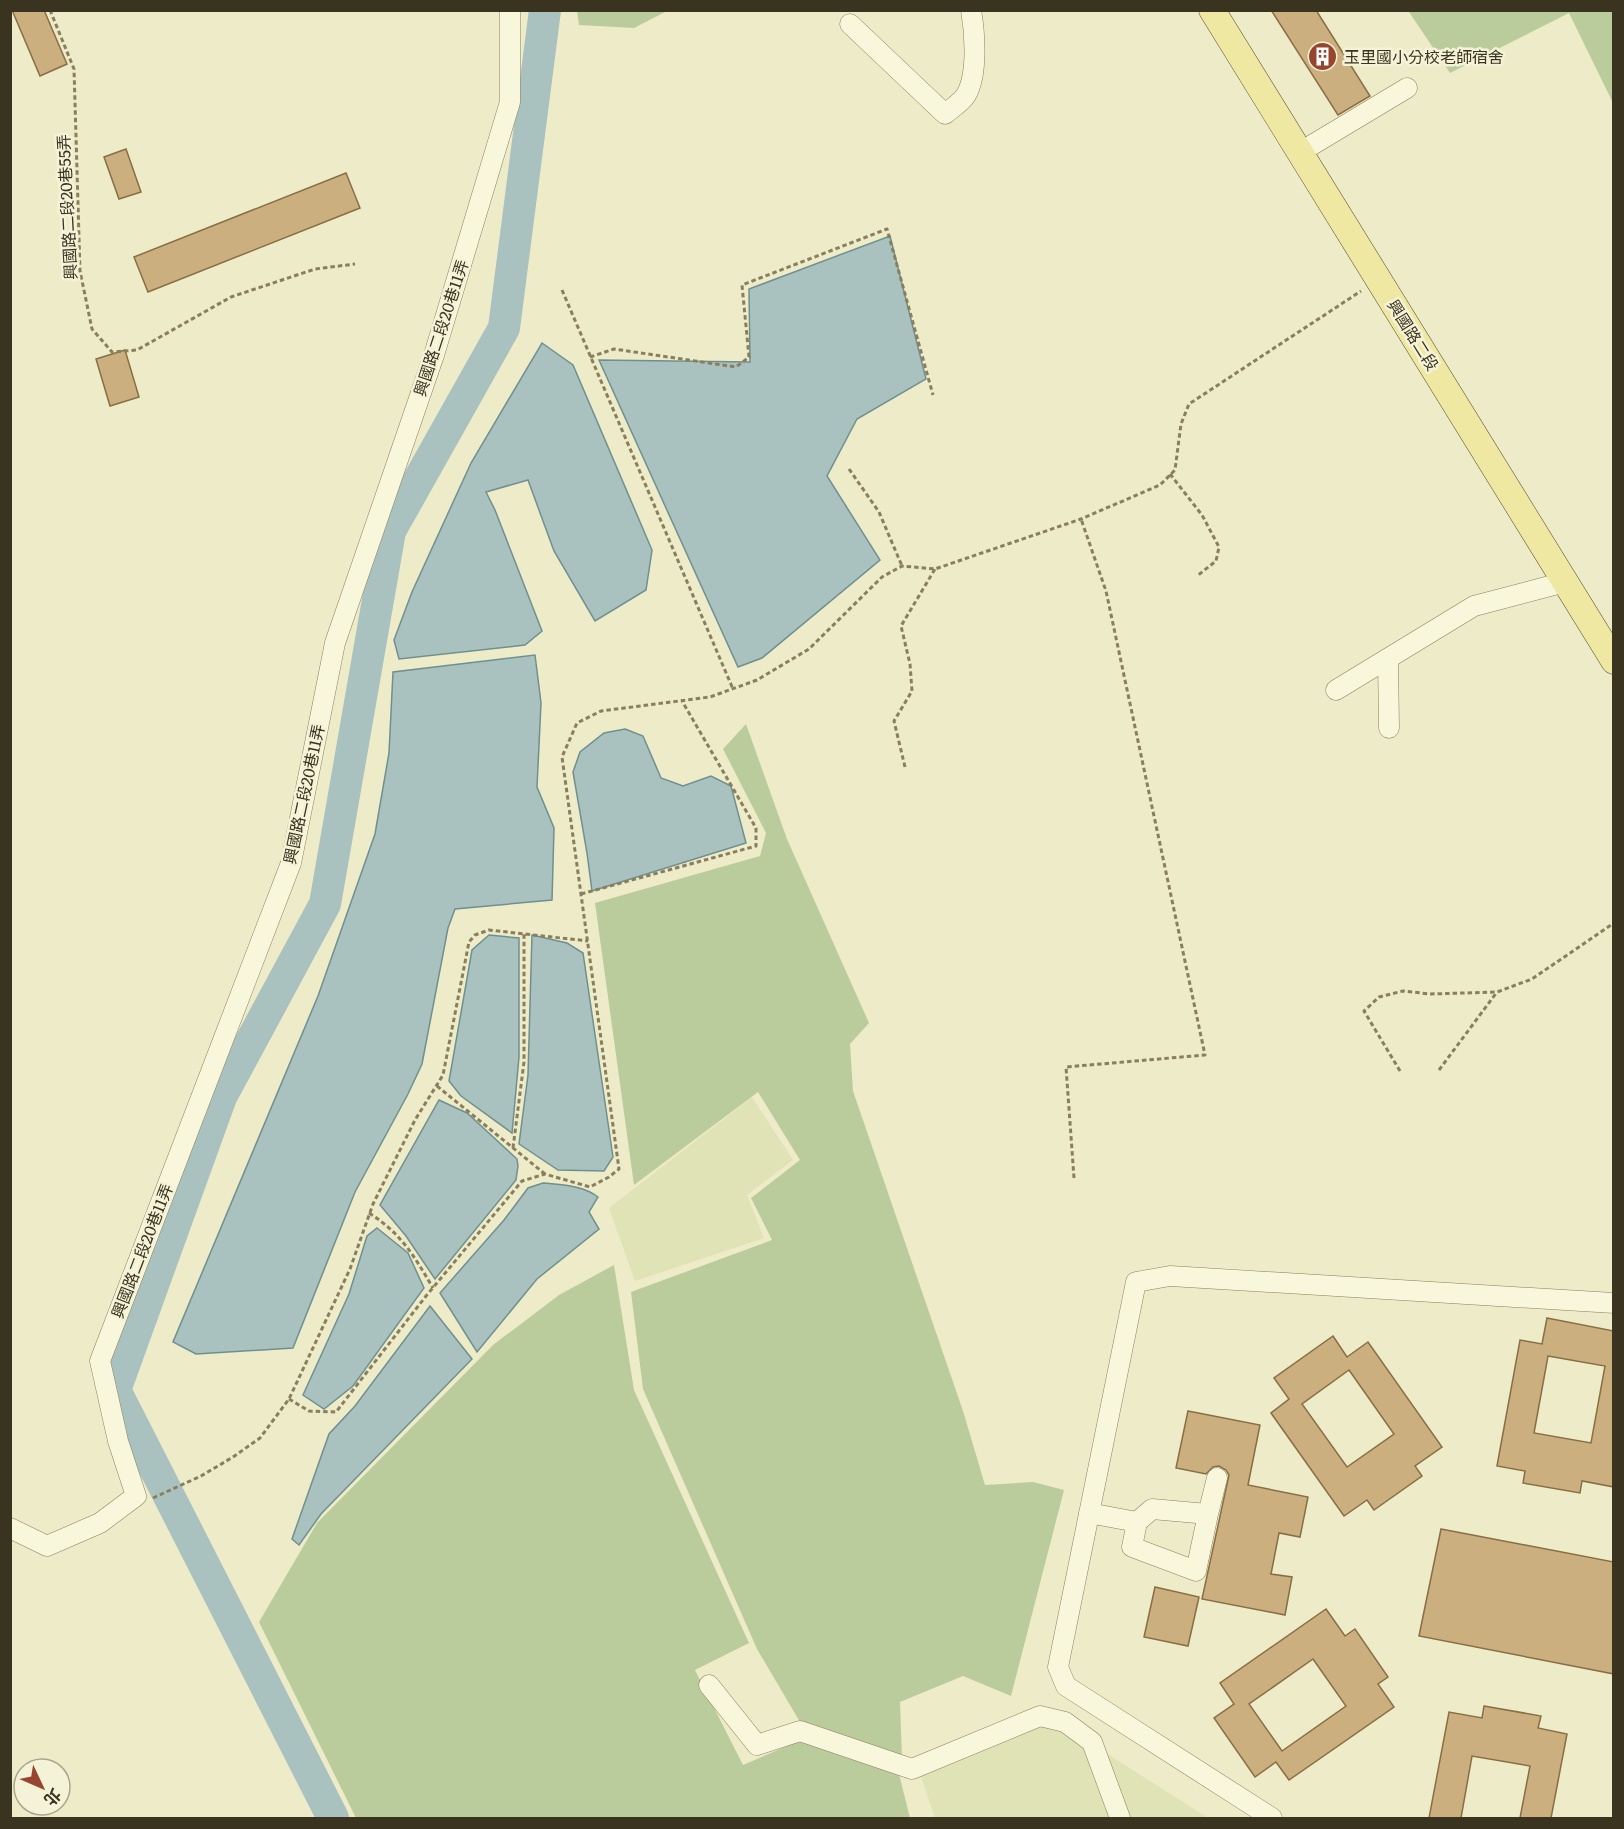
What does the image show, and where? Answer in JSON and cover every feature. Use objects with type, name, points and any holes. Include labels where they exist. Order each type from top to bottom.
[{"type":"main road","name":"興國路二段","points":[[1212,10],[1614,661]]},
{"type":"main road","name":"興國路二段","points":[[1230,10],[1614,630]]},
{"type":"lane","name":"興國路二段20巷11弄","points":[[10,1528],[47,1546],[100,1523],[136,1496],[118,1441],[100,1361],[291,863],[335,643],[434,355],[510,102],[510,10]]},
{"type":"lane","points":[[850,24],[945,114],[965,97],[972,83],[974,30],[971,10]]},
{"type":"lane","points":[[1312,145],[1407,88]]},
{"type":"lane","points":[[1336,690],[1473,606],[1565,582]]},
{"type":"lane","points":[[1388,659],[1389,728]]},
{"type":"lane","points":[[1272,1818],[1066,1686],[1058,1667],[1136,1282],[1170,1276],[1614,1303]]},
{"type":"lane","points":[[1208,1514],[1152,1509],[1137,1522],[1132,1548],[1196,1571],[1217,1478]]},
{"type":"lane","points":[[1089,1514],[1137,1522]]},
{"type":"lane","points":[[708,1685],[757,1745],[800,1731],[912,1769],[1040,1716],[1065,1722],[1092,1742],[1120,1818]]},
{"type":"path","name":"興國路二段20巷55弄","points":[[50,10],[74,69],[80,271],[92,329],[112,352],[137,351],[231,297],[315,269],[355,264]]},
{"type":"path","points":[[590,357],[614,349],[736,367],[749,357],[742,285],[887,229],[933,395]]},
{"type":"path","points":[[436,1085],[544,1174],[590,1187],[609,1178],[619,1169],[562,757],[577,723],[601,711],[710,697],[757,680],[809,649],[882,577],[902,566],[935,569],[1081,519],[1160,485],[1175,470],[1181,424],[1189,405],[1378,279]]},
{"type":"path","points":[[562,290],[733,689]]},
{"type":"path","points":[[849,469],[879,512],[902,566]]},
{"type":"path","points":[[1170,474],[1202,515],[1219,547],[1216,561],[1197,576]]},
{"type":"path","points":[[1074,1178],[1066,1067],[1205,1055],[1106,591],[1081,519]]},
{"type":"path","points":[[905,767],[894,721],[912,692],[910,664],[901,626],[935,569]]},
{"type":"path","points":[[581,894],[756,846],[756,828],[682,701]]},
{"type":"path","points":[[1400,1071],[1364,1011],[1379,998],[1403,991],[1430,994],[1497,992],[1532,979],[1614,923]]},
{"type":"path","points":[[155,1498],[234,1457],[260,1438],[289,1399],[350,1269],[369,1213],[415,1120],[443,1075],[469,942],[476,935],[489,930],[588,941]]},
{"type":"path","points":[[513,1148],[524,1062],[524,933]]},
{"type":"path","points":[[1439,1070],[1497,992]]},
{"type":"path","points":[[289,1399],[309,1411],[336,1412],[433,1288],[522,1181],[544,1174]]},
{"type":"path","points":[[369,1213],[388,1225],[411,1251],[433,1288]]},
{"type":"green space","points":[[577,10],[667,11],[634,28],[579,25]]},
{"type":"green space","points":[[1401,11],[1613,11],[1613,103],[1569,13],[1450,73],[1409,12]]},
{"type":"green space","points":[[746,724],[787,839],[869,1023],[850,1044],[853,1091],[963,1411],[985,1485],[1033,1482],[1064,1490],[1011,1696],[963,1676],[900,1702],[902,1758],[800,1722],[757,1649],[643,1389],[631,1292],[772,1240],[751,1198],[800,1160],[758,1092],[634,1185],[595,903],[760,856],[766,833],[723,749]]},
{"type":"green space","points":[[752,1097],[793,1160],[747,1195],[764,1238],[635,1281],[609,1208]]},
{"type":"green space","points":[[614,1265],[634,1390],[749,1643],[695,1670],[743,1765],[806,1738],[899,1774],[910,1818],[356,1818],[259,1622],[317,1523],[493,1345],[559,1295]]},
{"type":"green space","points":[[1048,1716],[1208,1818],[935,1818],[918,1768]]},
{"type":"water","points":[[890,236],[926,379],[857,419],[827,476],[880,560],[762,658],[738,667],[599,360],[750,362],[749,289]]},
{"type":"water","points":[[542,343],[573,365],[652,550],[646,590],[595,621],[554,551],[528,480],[486,492],[542,631],[525,645],[399,659],[394,640],[412,592],[471,463]]},
{"type":"water","points":[[535,655],[541,703],[537,787],[554,828],[552,900],[455,909],[448,928],[422,1064],[355,1192],[293,1348],[196,1354],[173,1342],[318,996],[375,834],[389,753],[393,672]]},
{"type":"water","points":[[625,729],[643,736],[661,778],[683,786],[711,776],[731,786],[746,843],[592,891],[573,772],[580,752],[604,733]]},
{"type":"water","points":[[489,935],[519,938],[519,1057],[512,1133],[461,1096],[449,1081],[472,950]]},
{"type":"water","points":[[532,935],[567,943],[583,953],[613,1157],[604,1171],[558,1170],[519,1144],[528,1075]]},
{"type":"water","points":[[439,1100],[467,1113],[517,1159],[518,1166],[516,1180],[435,1279],[406,1236],[380,1205]]},
{"type":"water","points":[[543,1183],[579,1188],[598,1197],[589,1212],[599,1229],[537,1279],[477,1352],[440,1293],[504,1220],[528,1188]]},
{"type":"water","points":[[377,1228],[408,1253],[424,1288],[353,1386],[324,1409],[303,1395],[349,1294],[367,1236]]},
{"type":"water","points":[[430,1306],[472,1359],[321,1514],[299,1545],[292,1539],[329,1434],[355,1406]]},
{"type":"building","points":[[12,10],[44,10],[67,64],[40,76]]},
{"type":"building","name":"玉里國小分校老師宿舍","points":[[1271,10],[1316,10],[1370,96],[1338,115]]},
{"type":"building","points":[[126,149],[141,192],[119,199],[104,157]]},
{"type":"building","points":[[346,173],[360,208],[148,292],[134,257]]},
{"type":"building","points":[[125,350],[139,397],[110,406],[96,359]]},
{"type":"building","points":[[1547,1318],[1614,1331],[1614,1487],[1582,1481],[1580,1493],[1523,1483],[1525,1471],[1497,1466],[1520,1340],[1542,1344]],"holes":[[[1548,1356],[1605,1366],[1591,1443],[1534,1433]]]},
{"type":"building","points":[[1333,1336],[1347,1357],[1368,1342],[1442,1447],[1415,1466],[1422,1476],[1374,1510],[1367,1500],[1344,1516],[1271,1413],[1289,1399],[1274,1378]],"holes":[[[1349,1370],[1394,1434],[1347,1467],[1302,1404]]]},
{"type":"building","points":[[1188,1411],[1260,1425],[1248,1485],[1308,1497],[1300,1537],[1279,1533],[1271,1574],[1292,1577],[1285,1615],[1202,1599],[1229,1475],[1219,1466],[1213,1467],[1206,1474],[1176,1468]]},
{"type":"building","points":[[1441,1529],[1614,1562],[1614,1674],[1419,1636]]},
{"type":"building","points":[[1155,1587],[1199,1597],[1188,1646],[1144,1637]]},
{"type":"building","points":[[1326,1609],[1345,1636],[1355,1629],[1388,1677],[1378,1684],[1394,1707],[1289,1780],[1276,1762],[1255,1777],[1214,1718],[1234,1704],[1220,1683]],"holes":[[[1313,1659],[1346,1706],[1282,1751],[1249,1704]]]},
{"type":"building","points":[[1484,1706],[1541,1716],[1538,1728],[1567,1734],[1551,1818],[1520,1818],[1530,1766],[1472,1756],[1461,1818],[1429,1818],[1449,1712],[1482,1718]]},
{"type":"waterway","points":[[333,1818],[115,1390],[221,1097],[325,904],[390,531],[504,328],[545,10]]},
{"type":"place","name":"玉里國小分校老師宿舍","points":[[1323,57]]}]
